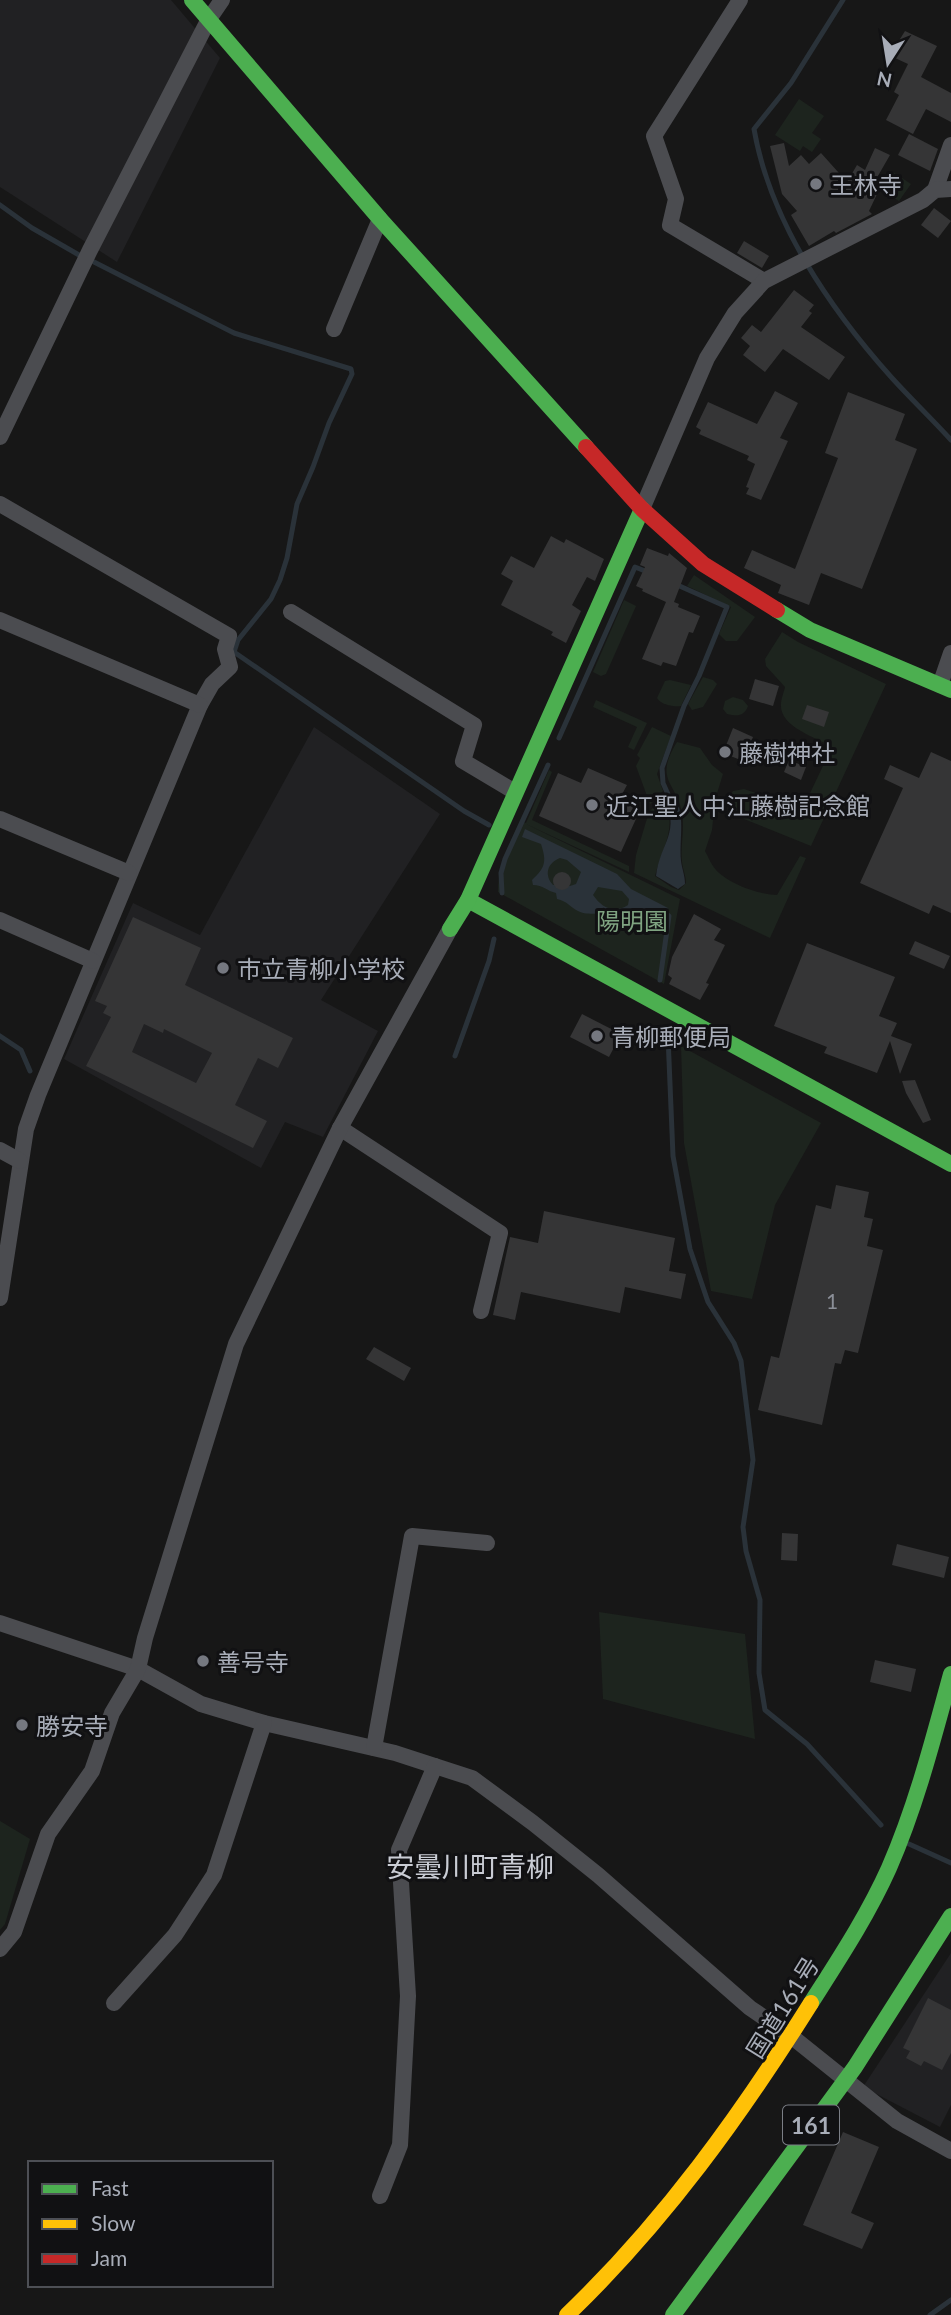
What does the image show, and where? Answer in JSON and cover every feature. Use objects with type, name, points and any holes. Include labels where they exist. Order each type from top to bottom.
[{"type":"main road","points":[[192,0],[380,219],[642,509],[703,564],[810,630],[945,688]]},
{"type":"main road","points":[[450,929],[468,900],[642,509]]},
{"type":"main road","points":[[468,900],[951,1164]]},
{"type":"main road","name":"国道161号","points":[[560,2312],[575,2294],[596,2289],[636,2247],[689,2180],[762,2081],[842,1954],[888,1871],[930,1750],[951,1674]]},
{"type":"main road","name":"161","points":[[673,2315],[844,2080],[951,1916]]},
{"type":"street","points":[[0,437],[90,250],[209,19],[222,0]]},
{"type":"street","points":[[740,0],[654,136],[676,199],[670,225],[764,281]]},
{"type":"street","points":[[642,509],[707,358],[736,313],[764,281],[943,190],[951,145]]},
{"type":"street","points":[[334,329],[380,219]]},
{"type":"street","points":[[0,504],[229,636],[225,649],[230,667],[212,684],[200,705],[38,1095],[26,1129],[20,1161],[0,1298]]},
{"type":"street","points":[[291,612],[474,725],[463,761],[514,792]]},
{"type":"street","points":[[0,620],[200,705]]},
{"type":"street","points":[[945,688],[951,653]]},
{"type":"street","points":[[0,819],[129,873]]},
{"type":"street","points":[[0,920],[93,961]]},
{"type":"street","points":[[0,1949],[14,1932],[48,1833],[92,1771],[112,1713],[138,1669],[145,1638],[236,1343],[340,1128],[450,929]]},
{"type":"street","points":[[340,1128],[500,1233],[481,1311]]},
{"type":"street","points":[[0,1150],[20,1161]]},
{"type":"street","points":[[374,1748],[411,1536],[487,1543]]},
{"type":"street","points":[[0,1623],[138,1669],[201,1704],[264,1723],[374,1748],[472,1778],[598,1875],[750,2008],[791,2036],[897,2121],[951,2151]]},
{"type":"street","points":[[114,2003],[175,1935],[214,1875],[264,1723]]},
{"type":"street","points":[[380,2196],[400,2145],[408,1996],[399,1850],[435,1766]]},
{"type":"shaded area","points":[[0,0],[171,0],[220,58],[117,262],[0,187]]},
{"type":"shaded area","name":"市立青柳小学校","points":[[314,727],[440,814],[321,1000],[378,1031],[323,1137],[285,1122],[261,1168],[64,1059],[133,903],[200,935]]},
{"type":"shaded area","points":[[674,794],[680,811],[681,861],[685,881],[678,889],[656,876],[670,828],[668,808],[663,795],[666,798]]},
{"type":"shaded area","points":[[525,829],[617,874],[631,889],[668,908],[663,917],[649,911],[629,924],[621,919],[612,920],[603,915],[578,911],[557,899],[556,893],[533,885],[532,880],[544,864],[543,850],[541,844],[522,837]],"holes":[[[560,858],[567,860],[581,872],[576,884],[553,885],[550,881],[548,870]],[[598,887],[622,891],[629,899],[628,905],[618,909],[604,906],[593,895]]]},
{"type":"shaded area","points":[[951,1953],[951,2105],[940,2127],[863,2087]]},
{"type":"green space","points":[[799,99],[824,116],[812,133],[821,139],[812,152],[803,146],[800,151],[775,135]]},
{"type":"green space","points":[[893,172],[911,184],[899,201],[881,190]]},
{"type":"green space","points":[[694,575],[755,617],[737,641],[726,641],[719,634],[731,607],[687,586]]},
{"type":"green space","points":[[624,600],[636,606],[606,674],[601,676],[593,672]]},
{"type":"green space","points":[[782,632],[886,684],[811,846],[739,817],[729,809],[729,796],[733,791],[744,789],[801,812],[832,747],[792,725],[782,712],[781,702],[785,687],[766,666],[765,659]]},
{"type":"green space","points":[[703,677],[717,684],[703,707],[692,710],[688,704]]},
{"type":"green space","points":[[665,681],[691,685],[681,706],[668,705],[657,698]]},
{"type":"green space","points":[[733,697],[743,700],[748,706],[742,714],[727,714],[723,709],[725,701]]},
{"type":"green space","points":[[596,700],[647,723],[634,750],[628,747],[637,727],[593,707]]},
{"type":"green space","points":[[652,727],[671,736],[657,774],[663,791],[650,804],[636,766],[640,758],[637,755]]},
{"type":"green space","points":[[677,742],[700,748],[712,765],[723,774],[705,851],[718,872],[742,886],[777,895],[800,856],[806,858],[770,938],[634,873],[636,855],[649,812],[663,797],[668,808],[669,828],[655,876],[679,890],[686,883],[682,865],[682,813],[667,773],[670,755]]},
{"type":"green space","name":"陽明園","points":[[549,770],[552,772],[532,820],[629,866],[629,872],[526,824],[680,899],[664,984],[498,892],[502,864],[508,847],[520,821],[526,823]]},
{"type":"green space","points":[[681,1046],[821,1123],[775,1205],[752,1299],[711,1291],[684,1143]]},
{"type":"green space","points":[[599,1612],[745,1634],[755,1739],[603,1699]]},
{"type":"green space","points":[[0,1821],[30,1839],[5,1924],[0,1930]]},
{"type":"building","points":[[905,31],[937,46],[921,77],[951,93],[951,122],[926,109],[913,134],[886,120],[899,95],[894,92],[908,64],[895,58],[897,54],[892,52]]},
{"type":"building","points":[[909,134],[938,149],[930,171],[898,155]]},
{"type":"building","points":[[784,143],[789,166],[801,155],[809,164],[821,153],[847,182],[857,165],[865,170],[875,148],[890,155],[871,188],[878,192],[869,211],[872,214],[809,246],[791,215],[797,211],[782,194],[770,146]]},
{"type":"building","points":[[934,208],[951,221],[938,238],[921,225]]},
{"type":"building","points":[[744,241],[769,256],[762,268],[737,253]]},
{"type":"building","points":[[794,290],[814,305],[809,311],[812,313],[801,327],[845,357],[829,380],[783,349],[765,372],[743,355],[750,346],[741,338],[752,325],[761,332]]},
{"type":"building","points":[[775,391],[798,403],[780,438],[788,441],[761,500],[746,494],[755,464],[747,460],[749,456],[699,434],[701,430],[696,427],[708,402],[757,424]]},
{"type":"building","points":[[848,392],[905,414],[895,440],[917,449],[862,589],[821,573],[809,605],[778,593],[781,585],[744,568],[752,550],[795,569],[838,458],[825,453]]},
{"type":"building","points":[[551,536],[564,543],[566,539],[604,559],[595,581],[587,577],[572,605],[581,611],[566,643],[551,635],[553,632],[501,605],[513,581],[501,574],[511,556],[534,568]]},
{"type":"building","points":[[647,548],[668,556],[669,553],[687,568],[674,602],[679,604],[678,607],[700,616],[693,633],[689,632],[676,666],[663,662],[661,666],[642,659],[666,602],[636,586],[645,567],[640,565]]},
{"type":"building","points":[[755,679],[779,686],[773,706],[749,699]]},
{"type":"building","points":[[807,705],[829,712],[824,727],[802,719]]},
{"type":"building","points":[[733,728],[753,737],[743,761],[723,753]]},
{"type":"building","points":[[931,752],[951,761],[951,913],[933,905],[929,914],[860,883],[903,788],[884,779],[890,765],[919,778]]},
{"type":"building","points":[[789,760],[806,767],[801,780],[784,772]]},
{"type":"building","points":[[588,768],[627,785],[619,800],[640,810],[621,852],[539,816],[558,773],[581,783]]},
{"type":"building","points":[[558,872],[566,872],[571,881],[569,888],[558,890],[553,885],[553,877]]},
{"type":"building","points":[[694,914],[721,929],[714,940],[725,945],[700,1000],[669,984],[672,978],[668,975],[672,957]]},
{"type":"building","points":[[133,917],[201,948],[185,985],[293,1038],[278,1068],[258,1058],[235,1105],[267,1121],[253,1148],[86,1066],[111,1017],[103,1013],[107,1006],[95,1001]],"holes":[[[144,1024],[163,1033],[164,1029],[212,1053],[196,1083],[132,1052]]]},
{"type":"building","points":[[915,941],[950,956],[944,969],[909,954]]},
{"type":"building","points":[[807,943],[895,977],[879,1016],[897,1023],[891,1036],[912,1044],[900,1074],[890,1041],[877,1073],[824,1053],[827,1047],[774,1026]]},
{"type":"building","points":[[582,1014],[621,1034],[609,1057],[570,1037]]},
{"type":"building","points":[[915,1080],[931,1120],[923,1123],[902,1081]]},
{"type":"building","points":[[836,1185],[869,1192],[864,1217],[873,1219],[867,1246],[883,1250],[858,1353],[845,1350],[841,1364],[835,1363],[822,1425],[758,1410],[771,1356],[779,1358],[816,1205],[831,1209]]},
{"type":"building","points":[[544,1211],[675,1238],[669,1271],[686,1274],[681,1299],[625,1287],[620,1313],[521,1292],[515,1320],[493,1315],[510,1237],[538,1243]]},
{"type":"building","points":[[374,1347],[411,1368],[404,1381],[366,1359]]},
{"type":"building","points":[[782,1533],[798,1534],[797,1561],[781,1560]]},
{"type":"building","points":[[897,1544],[949,1557],[944,1578],[892,1565]]},
{"type":"building","points":[[875,1660],[916,1669],[911,1692],[870,1682]]},
{"type":"building","points":[[928,1998],[951,2010],[951,2053],[942,2070],[924,2061],[921,2066],[906,2058],[910,2051],[903,2048]]},
{"type":"building","points":[[843,2132],[879,2147],[851,2213],[874,2223],[862,2249],[803,2225]]},
{"type":"waterway","points":[[843,0],[791,83],[754,129],[762,163],[788,230],[825,293],[869,351],[951,440]]},
{"type":"waterway","points":[[0,205],[32,228],[79,255]]},
{"type":"waterway","points":[[94,262],[234,333],[351,369],[352,374],[297,504],[280,580],[271,599],[238,640],[234,652],[464,811],[489,825]]},
{"type":"waterway","points":[[559,738],[635,567],[650,573]]},
{"type":"waterway","points":[[671,801],[663,783],[662,768],[684,706],[727,607],[675,584]]},
{"type":"waterway","points":[[502,893],[501,873],[505,859],[548,765]]},
{"type":"waterway","points":[[660,980],[669,916],[662,911]]},
{"type":"waterway","points":[[455,1056],[489,961],[494,939]]},
{"type":"waterway","points":[[0,1036],[21,1050],[30,1071]]},
{"type":"waterway","points":[[668,1036],[673,1156],[690,1249],[708,1302],[734,1343],[741,1361],[753,1460],[743,1527],[746,1551],[760,1600],[759,1673],[765,1710],[807,1744],[881,1825]]},
{"type":"waterway","points":[[909,1844],[951,1863]]},
{"type":"waterway","points":[[930,2315],[951,2300]]},
{"type":"traffic: fast","points":[[192,0],[380,219],[586,447]]},
{"type":"traffic: fast","points":[[450,929],[468,900],[642,509]]},
{"type":"traffic: fast","points":[[777,610],[810,630],[951,690]]},
{"type":"traffic: fast","points":[[468,900],[951,1164]]},
{"type":"traffic: fast","points":[[811,2003],[862,1920],[899,1845],[931,1748],[951,1674]]},
{"type":"traffic: fast","points":[[673,2315],[855,2067],[951,1916]]},
{"type":"traffic: slow","points":[[567,2315],[636,2243],[699,2167],[757,2086],[811,2003]]},
{"type":"traffic: jam","points":[[586,447],[642,509],[703,564],[777,610]]},
{"type":"place","name":"王林寺","points":[[816,184]]},
{"type":"place","name":"藤樹神社","points":[[725,752]]},
{"type":"place","name":"近江聖人中江藤樹記念館","points":[[592,805]]},
{"type":"place","name":"市立青柳小学校","points":[[223,968]]},
{"type":"place","name":"青柳郵便局","points":[[597,1036]]},
{"type":"place","name":"善号寺","points":[[203,1661]]},
{"type":"place","name":"勝安寺","points":[[22,1725]]},
{"type":"district","name":"安曇川町青柳","points":[[470,1866]]}]
